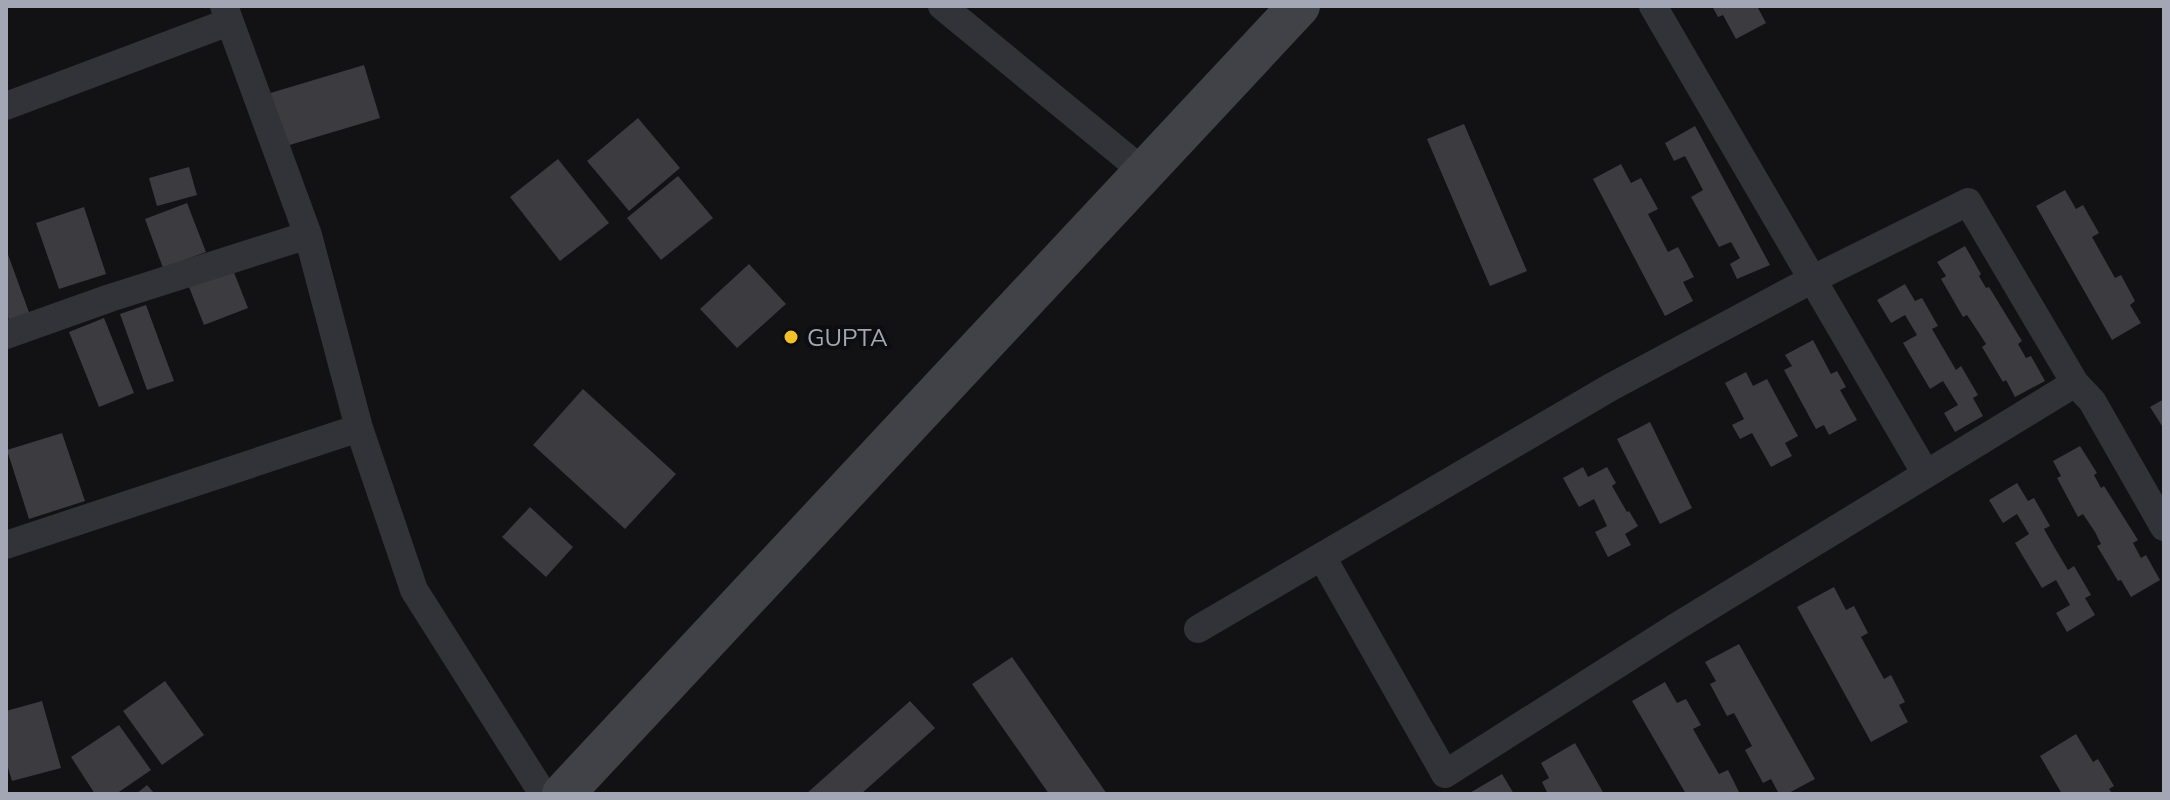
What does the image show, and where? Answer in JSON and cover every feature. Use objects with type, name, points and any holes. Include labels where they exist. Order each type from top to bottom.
[{"type":"main road","points":[[563,794],[1299,6]]},
{"type":"street","points":[[942,6],[1144,172]]},
{"type":"street","points":[[1653,6],[1926,474]]},
{"type":"street","points":[[6,106],[226,14],[308,235],[359,428],[414,590],[543,794]]},
{"type":"street","points":[[1198,629],[1611,387],[1813,279],[1968,202],[2075,383],[2092,401],[2164,527]]},
{"type":"street","points":[[6,335],[110,298],[308,235]]},
{"type":"street","points":[[1322,557],[1445,774],[1689,619],[2075,383]]},
{"type":"street","points":[[6,545],[359,428]]},
{"type":"building","points":[[1712,6],[1762,6],[1758,8],[1766,23],[1736,39],[1723,15],[1718,17]]},
{"type":"building","points":[[364,65],[380,118],[283,147],[267,94]]},
{"type":"building","points":[[638,118],[680,168],[629,211],[587,161]]},
{"type":"building","points":[[1464,124],[1527,271],[1490,286],[1427,139]]},
{"type":"building","points":[[1695,126],[1770,265],[1737,279],[1730,264],[1740,258],[1731,242],[1719,247],[1691,197],[1703,190],[1685,156],[1674,161],[1665,143]]},
{"type":"building","points":[[558,159],[609,223],[560,261],[510,197]]},
{"type":"building","points":[[1621,164],[1631,183],[1641,178],[1658,209],[1648,214],[1668,252],[1678,247],[1694,277],[1683,282],[1693,301],[1665,316],[1593,179]]},
{"type":"building","points":[[189,167],[197,195],[157,206],[149,178]]},
{"type":"building","points":[[678,176],[713,218],[661,260],[627,218]]},
{"type":"building","points":[[2065,190],[2076,209],[2083,205],[2099,233],[2092,237],[2115,278],[2121,275],[2135,301],[2130,305],[2141,323],[2112,340],[2036,206]]},
{"type":"building","points":[[187,203],[206,252],[163,268],[145,219]]},
{"type":"building","points":[[84,207],[106,274],[59,289],[36,223]]},
{"type":"building","points":[[1965,246],[1986,288],[1989,287],[2022,341],[2018,344],[2026,358],[2031,356],[2045,381],[2015,397],[1982,347],[1986,344],[1967,315],[1963,317],[1941,279],[1946,276],[1937,262]]},
{"type":"building","points":[[6,249],[30,315],[10,322],[6,312]]},
{"type":"building","points":[[229,260],[248,308],[204,325],[185,277]]},
{"type":"building","points":[[749,264],[786,304],[737,348],[700,309]]},
{"type":"building","points":[[1905,284],[1915,301],[1922,298],[1938,326],[1932,329],[1956,370],[1961,366],[1978,395],[1973,398],[1983,416],[1955,432],[1944,413],[1958,405],[1943,381],[1930,389],[1903,343],[1917,335],[1905,315],[1891,323],[1877,300]]},
{"type":"building","points":[[146,305],[174,381],[147,390],[120,314]]},
{"type":"building","points":[[104,318],[134,393],[99,407],[69,332]]},
{"type":"building","points":[[1813,340],[1831,374],[1837,371],[1846,387],[1840,390],[1857,420],[1829,435],[1824,425],[1816,429],[1784,370],[1792,366],[1785,355]]},
{"type":"building","points":[[1746,372],[1753,386],[1767,379],[1798,436],[1785,443],[1792,456],[1771,467],[1752,433],[1740,439],[1732,425],[1744,419],[1725,383]]},
{"type":"building","points":[[583,389],[676,474],[625,529],[533,445]]},
{"type":"building","points":[[2164,399],[2164,429],[2150,407]]},
{"type":"building","points":[[1650,422],[1692,508],[1660,524],[1617,439]]},
{"type":"building","points":[[62,433],[85,501],[29,519],[7,450]]},
{"type":"building","points":[[2080,446],[2097,473],[2094,475],[2101,488],[2104,486],[2138,540],[2133,543],[2141,558],[2146,555],[2160,580],[2131,597],[2097,546],[2101,544],[2095,532],[2083,514],[2078,517],[2057,478],[2061,476],[2053,461]]},
{"type":"building","points":[[1583,467],[1588,477],[1607,467],[1616,483],[1612,486],[1638,526],[1625,534],[1631,545],[1608,557],[1595,532],[1607,526],[1594,499],[1579,507],[1563,478]]},
{"type":"building","points":[[2017,483],[2028,501],[2034,498],[2050,526],[2044,529],[2056,550],[2068,570],[2074,566],[2091,595],[2085,598],[2095,615],[2067,632],[2056,613],[2070,605],[2056,580],[2042,588],[2015,543],[2029,534],[2017,514],[2003,523],[1989,500]]},
{"type":"building","points":[[530,507],[573,547],[546,577],[502,537]]},
{"type":"building","points":[[1834,587],[1846,610],[1854,606],[1868,633],[1861,637],[1884,679],[1891,675],[1905,702],[1899,705],[1908,722],[1871,742],[1797,607]]},
{"type":"building","points":[[1739,644],[1815,779],[1787,794],[1779,794],[1771,779],[1763,783],[1745,750],[1752,746],[1734,713],[1727,716],[1710,684],[1716,681],[1705,662]]},
{"type":"building","points":[[1012,657],[1107,794],[1049,794],[972,684]]},
{"type":"building","points":[[165,681],[204,735],[162,765],[123,711]]},
{"type":"building","points":[[1665,682],[1677,703],[1686,699],[1701,725],[1693,729],[1719,774],[1728,770],[1740,794],[1686,794],[1632,701]]},
{"type":"building","points":[[42,701],[61,768],[12,781],[6,761],[6,711]]},
{"type":"building","points":[[910,701],[935,728],[861,794],[806,794]]},
{"type":"building","points":[[119,725],[151,770],[116,794],[95,794],[71,757]]},
{"type":"building","points":[[2076,734],[2093,762],[2098,759],[2114,786],[2109,789],[2113,794],[2062,794],[2040,756]]},
{"type":"building","points":[[1575,743],[1604,794],[1548,794],[1542,782],[1549,778],[1541,763]]},
{"type":"building","points":[[1502,774],[1514,794],[1468,794]]},
{"type":"building","points":[[147,785],[155,794],[136,794]]},
{"type":"place","name":"GUPTA","points":[[791,337]]}]
